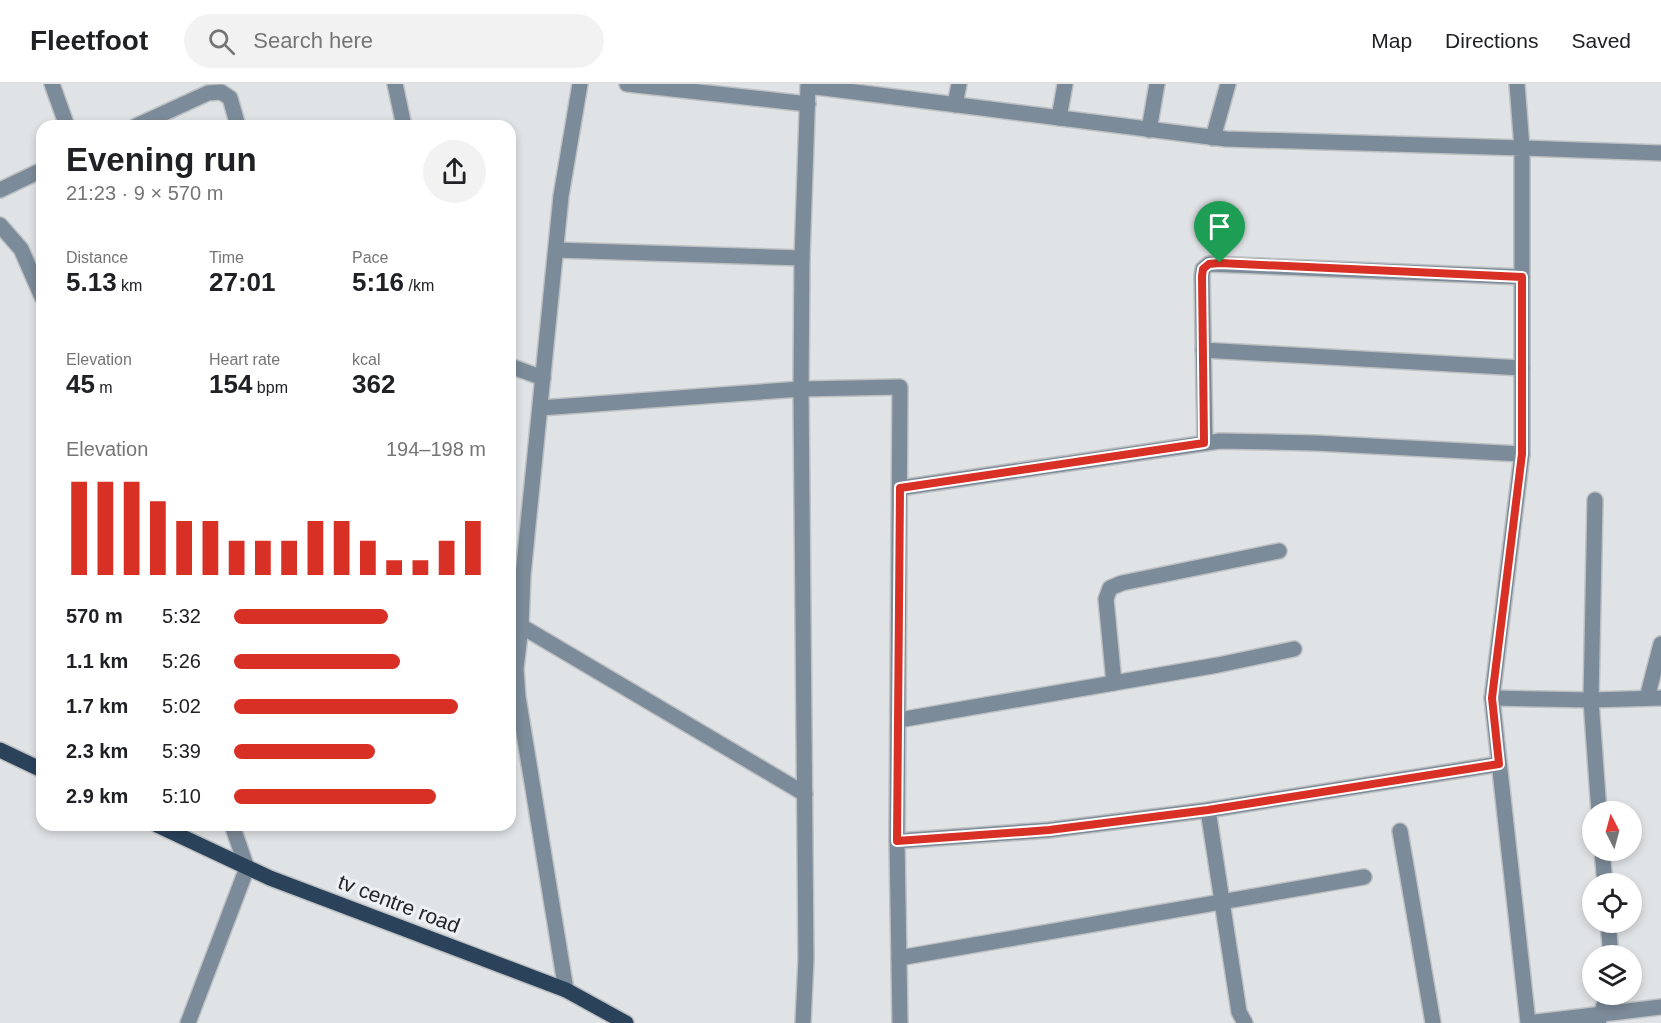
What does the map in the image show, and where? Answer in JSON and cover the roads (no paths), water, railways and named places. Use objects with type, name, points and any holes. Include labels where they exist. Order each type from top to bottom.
[{"type":"main road","points":[[0,750],[36,767]]},
{"type":"main road","name":"tv centre road","points":[[170,831],[247,868],[566,990],[626,1023]]},
{"type":"street","points":[[52,84],[65,120]]},
{"type":"street","points":[[395,84],[403,120]]},
{"type":"street","points":[[516,652],[521,626],[523,575],[561,196],[580,84]]},
{"type":"street","points":[[627,84],[808,104]]},
{"type":"street","points":[[955,105],[959,84]]},
{"type":"street","points":[[1059,118],[1065,84]]},
{"type":"street","points":[[1149,130],[1157,84]]},
{"type":"street","points":[[1213,138],[1228,84]]},
{"type":"street","points":[[1517,84],[1522,148],[1522,454],[1492,698],[1527,1023],[1600,1018],[1661,1007]]},
{"type":"street","points":[[803,1023],[807,959],[801,389],[807,85],[882,90],[955,105],[1213,138],[1661,153]]},
{"type":"street","points":[[149,120],[208,93],[221,92],[230,98],[236,120]]},
{"type":"street","points":[[0,190],[36,173]]},
{"type":"street","points":[[0,225],[21,249],[36,283]]},
{"type":"street","points":[[556,250],[802,258]]},
{"type":"street","points":[[1204,443],[1202,276],[1203,269],[1209,264],[1522,277]]},
{"type":"street","points":[[1203,350],[1522,368]]},
{"type":"street","points":[[516,368],[543,378]]},
{"type":"street","points":[[540,408],[801,389],[900,387],[897,841],[900,1023]]},
{"type":"street","points":[[900,488],[1220,441],[1315,443],[1522,454]]},
{"type":"street","points":[[1595,500],[1591,700],[1598,801]]},
{"type":"street","points":[[1114,683],[1106,598],[1110,588],[1122,583],[1280,551]]},
{"type":"street","points":[[521,626],[805,794]]},
{"type":"street","points":[[1492,698],[1591,700],[1654,698],[1661,644]]},
{"type":"street","points":[[898,720],[1218,665],[1294,649]]},
{"type":"street","points":[[516,685],[566,990]]},
{"type":"street","points":[[897,841],[1049,830],[1208,810],[1499,764]]},
{"type":"street","points":[[1208,810],[1239,1012],[1245,1023]]},
{"type":"street","points":[[188,1023],[247,868],[234,831]]},
{"type":"street","points":[[1400,831],[1433,1023]]},
{"type":"street","points":[[899,958],[1364,877]]}]
